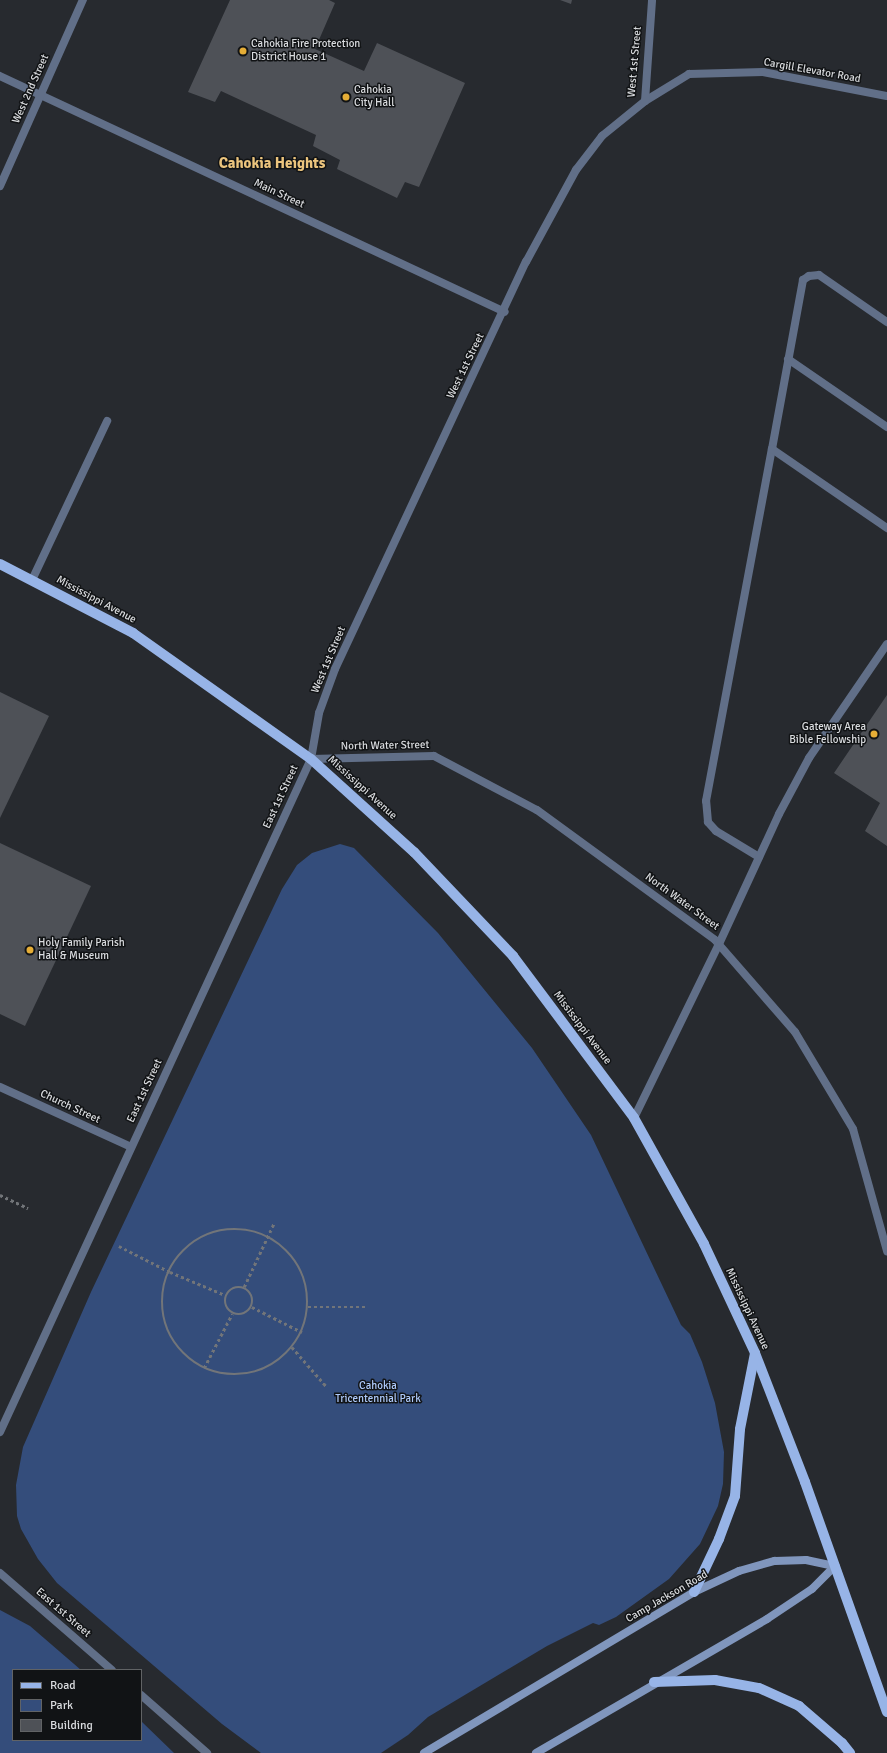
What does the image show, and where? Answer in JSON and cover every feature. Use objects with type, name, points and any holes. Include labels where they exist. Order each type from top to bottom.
[{"type":"main road","name":"Mississippi Avenue","points":[[0,564],[133,633],[311,759],[414,852],[514,956],[634,1118],[704,1244],[755,1353],[835,1566],[887,1712]]},
{"type":"main road","points":[[694,1592],[719,1539],[734,1496],[740,1429],[755,1353]]},
{"type":"main road","name":"Camp Jackson Road","points":[[424,1753],[694,1592],[739,1571],[775,1561],[806,1560],[835,1566]]},
{"type":"main road","points":[[536,1753],[654,1682],[806,1594],[835,1566]]},
{"type":"main road","points":[[654,1682],[715,1680],[759,1688],[799,1706],[842,1743],[850,1753]]},
{"type":"street","name":"West 2nd Street","points":[[0,186],[83,0]]},
{"type":"street","name":"West 1st Street","points":[[311,759],[318,714],[335,669],[552,211],[576,170],[602,136],[644,101],[652,0]]},
{"type":"street","name":"Cargill Elevator Road","points":[[644,101],[689,74],[763,72],[887,96]]},
{"type":"street","name":"Main Street","points":[[0,76],[505,312]]},
{"type":"street","points":[[759,857],[716,831],[708,822],[706,801],[803,280],[809,276],[819,275],[830,281],[887,322]]},
{"type":"street","points":[[788,359],[887,427]]},
{"type":"street","points":[[32,580],[107,421]]},
{"type":"street","points":[[772,449],[887,528]]},
{"type":"street","points":[[634,1118],[719,944],[759,857],[809,758],[887,644]]},
{"type":"street","name":"North Water Street","points":[[311,759],[434,756],[537,810],[719,944],[795,1032],[853,1129],[887,1251]]},
{"type":"street","name":"East 1st Street","points":[[0,1432],[311,759]]},
{"type":"street","name":"Church Street","points":[[0,1087],[131,1147]]},
{"type":"street","name":"East 1st Street","points":[[0,1573],[111,1669]]},
{"type":"street","points":[[142,1696],[207,1753]]},
{"type":"path","points":[[0,1195],[28,1208]]},
{"type":"path","points":[[244,1287],[274,1223]]},
{"type":"path","points":[[222,1229],[245,1229],[267,1238],[285,1247],[299,1265],[307,1285],[308,1307],[302,1332],[292,1347],[274,1364],[252,1373],[228,1375],[204,1368],[185,1355],[171,1337],[163,1315],[163,1292],[170,1272],[182,1251],[207,1234],[222,1229]]},
{"type":"path","points":[[119,1246],[170,1272],[225,1295]]},
{"type":"path","points":[[244,1287],[251,1293],[252,1307],[241,1315],[232,1314],[226,1308],[225,1295],[231,1288],[244,1287]]},
{"type":"path","points":[[252,1307],[302,1332]]},
{"type":"path","points":[[308,1307],[366,1307]]},
{"type":"path","points":[[204,1368],[232,1314]]},
{"type":"path","points":[[292,1347],[326,1386]]},
{"type":"green space","name":"Cahokia Tricentennial Park","points":[[340,844],[354,848],[438,933],[532,1048],[591,1135],[681,1325],[690,1334],[702,1362],[715,1403],[724,1452],[723,1484],[718,1506],[700,1544],[669,1579],[616,1617],[599,1625],[593,1623],[547,1646],[428,1717],[408,1735],[381,1753],[261,1753],[222,1724],[57,1583],[38,1559],[21,1529],[17,1516],[16,1485],[23,1447],[91,1292],[282,889],[297,865],[312,853]]},
{"type":"green space","points":[[0,1610],[30,1626],[80,1669],[12,1669],[12,1741],[142,1741],[142,1722],[174,1753],[0,1753]]},
{"type":"building","name":"Cahokia City Hall","points":[[230,0],[329,0],[335,3],[315,49],[364,71],[377,43],[465,83],[419,187],[405,182],[397,198],[337,169],[340,160],[313,146],[316,135],[221,91],[215,102],[188,92]]},
{"type":"building","points":[[560,0],[572,0],[571,4]]},
{"type":"building","points":[[0,692],[49,716],[0,818]]},
{"type":"building","name":"Gateway Area Bible Fellowship","points":[[887,695],[887,846],[865,831],[880,803],[834,773]]},
{"type":"building","name":"Holy Family Parish Hall & Museum","points":[[0,843],[91,886],[25,1026],[0,1014]]},
{"type":"place","name":"Cahokia Fire Protection District House 1","points":[[243,51]]},
{"type":"place","name":"Cahokia City Hall","points":[[346,97]]},
{"type":"place","name":"Gateway Area Bible Fellowship","points":[[874,734]]},
{"type":"place","name":"Holy Family Parish Hall & Museum","points":[[30,950]]},
{"type":"district","name":"Cahokia Heights","points":[[272,164]]}]
